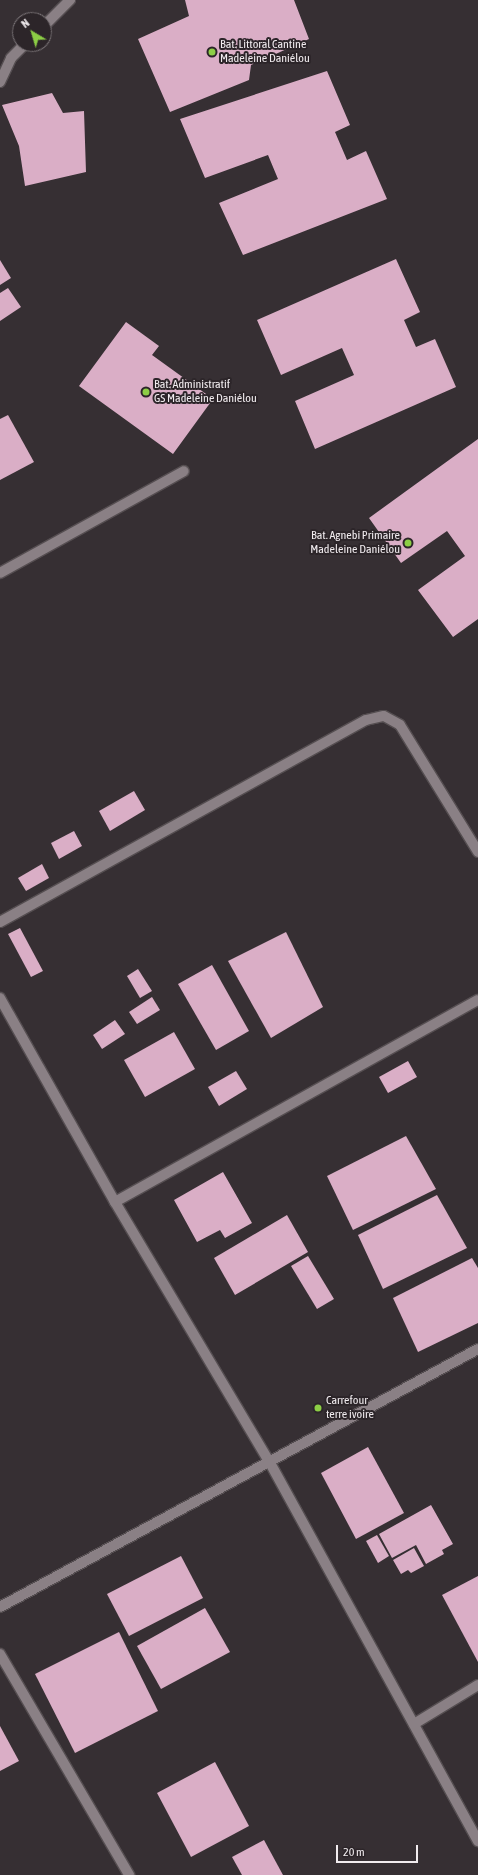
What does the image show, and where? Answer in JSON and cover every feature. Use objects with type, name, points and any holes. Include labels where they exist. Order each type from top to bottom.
[{"type":"street","points":[[52,18],[70,0]]},
{"type":"street","points":[[0,82],[11,58],[17,52]]},
{"type":"street","points":[[0,574],[184,472]]},
{"type":"street","points":[[0,922],[366,720],[384,716],[400,725],[478,852]]},
{"type":"street","points":[[0,998],[115,1202],[269,1461],[478,1842]]},
{"type":"street","points":[[115,1202],[478,1000]]},
{"type":"street","points":[[0,1607],[478,1349]]},
{"type":"street","points":[[0,1654],[129,1875]]},
{"type":"street","points":[[414,1724],[478,1685]]},
{"type":"building","name":"Bat. Littoral Cantine Madeleine Daniélou","points":[[185,0],[294,0],[309,39],[251,65],[249,80],[170,112],[138,39],[189,16]]},
{"type":"building","points":[[327,71],[350,125],[335,132],[347,160],[366,151],[387,199],[243,255],[219,203],[278,179],[268,155],[205,178],[180,119]]},
{"type":"building","points":[[52,93],[63,113],[84,111],[86,172],[25,186],[19,146],[2,105]]},
{"type":"building","points":[[396,259],[420,312],[404,320],[416,347],[435,339],[456,387],[315,449],[295,401],[354,375],[342,348],[281,375],[257,320]]},
{"type":"building","points":[[0,260],[11,278],[0,285]]},
{"type":"building","points":[[8,288],[21,307],[0,321],[0,293]]},
{"type":"building","name":"Bat. Administratif GS Madeleine Daniélou","points":[[126,322],[159,346],[152,355],[213,399],[173,454],[79,386]]},
{"type":"building","points":[[8,415],[34,462],[0,480],[0,419]]},
{"type":"building","name":"Bat. Agnebi Primaire Madeleine Daniélou","points":[[478,439],[478,619],[453,637],[418,590],[465,556],[447,531],[401,563],[369,518]]},
{"type":"building","points":[[134,791],[145,810],[110,831],[99,811]]},
{"type":"building","points":[[74,831],[82,846],[59,859],[51,843]]},
{"type":"building","points":[[42,864],[49,878],[26,891],[18,878]]},
{"type":"building","points":[[20,928],[43,971],[31,977],[8,934]]},
{"type":"building","points":[[286,932],[323,1007],[271,1038],[228,961]]},
{"type":"building","points":[[212,965],[249,1031],[216,1050],[178,984]]},
{"type":"building","points":[[138,969],[152,991],[140,998],[127,976]]},
{"type":"building","points":[[152,997],[160,1010],[137,1024],[129,1012]]},
{"type":"building","points":[[115,1020],[125,1034],[102,1049],[93,1035]]},
{"type":"building","points":[[174,1032],[195,1069],[145,1097],[124,1060]]},
{"type":"building","points":[[408,1061],[417,1077],[388,1093],[379,1077]]},
{"type":"building","points":[[236,1071],[247,1089],[219,1106],[208,1087]]},
{"type":"building","points":[[406,1136],[436,1189],[353,1230],[327,1176]]},
{"type":"building","points":[[223,1172],[252,1223],[225,1238],[220,1230],[197,1242],[174,1200]]},
{"type":"building","points":[[437,1195],[467,1248],[383,1289],[358,1235]]},
{"type":"building","points":[[287,1215],[308,1252],[235,1295],[214,1258]]},
{"type":"building","points":[[308,1256],[334,1299],[317,1309],[291,1266]]},
{"type":"building","points":[[472,1258],[478,1268],[478,1323],[418,1352],[393,1298]]},
{"type":"building","points":[[368,1447],[404,1513],[356,1539],[321,1473]]},
{"type":"building","points":[[431,1505],[453,1544],[442,1550],[444,1554],[426,1564],[416,1545],[392,1558],[379,1534]]},
{"type":"building","points":[[377,1535],[389,1556],[378,1563],[366,1541]]},
{"type":"building","points":[[414,1548],[424,1566],[411,1573],[408,1570],[401,1574],[393,1560]]},
{"type":"building","points":[[181,1556],[203,1598],[129,1636],[107,1594]]},
{"type":"building","points":[[478,1576],[478,1662],[442,1595]]},
{"type":"building","points":[[205,1608],[230,1652],[161,1689],[137,1646]]},
{"type":"building","points":[[119,1632],[158,1711],[75,1753],[35,1674]]},
{"type":"building","points":[[0,1726],[19,1761],[0,1771]]},
{"type":"building","points":[[215,1762],[249,1826],[191,1857],[157,1793]]},
{"type":"building","points":[[264,1840],[283,1875],[242,1875],[232,1857]]},
{"type":"place","name":"Bat. Littoral Cantine Madeleine Daniélou","points":[[212,52]]},
{"type":"place","name":"Bat. Administratif GS Madeleine Daniélou","points":[[146,392]]},
{"type":"place","name":"Bat. Agnebi Primaire Madeleine Daniélou","points":[[408,543]]},
{"type":"place","name":"Carrefour terre ivoire","points":[[318,1408]]}]
